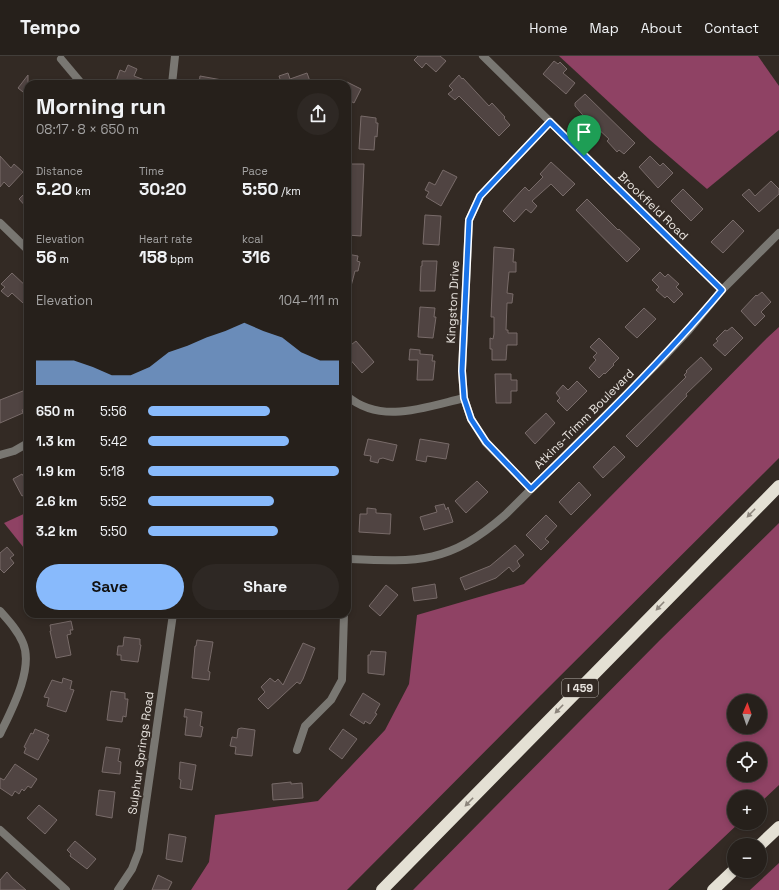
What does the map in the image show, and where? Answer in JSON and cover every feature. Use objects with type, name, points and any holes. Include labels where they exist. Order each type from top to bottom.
[{"type":"highway","name":"I 459","points":[[382,890],[779,486]]},
{"type":"highway","points":[[767,838],[779,827]]},
{"type":"highway","points":[[713,890],[727,877]]},
{"type":"street","points":[[172,80],[175,56]]},
{"type":"street","name":"Brookfield Road","points":[[483,56],[722,290]]},
{"type":"street","points":[[61,59],[79,80]]},
{"type":"street","name":"Kingston Drive","points":[[531,489],[486,442],[471,419],[464,398],[462,371],[469,220],[480,196],[550,122]]},
{"type":"street","points":[[0,223],[24,246]]},
{"type":"street","name":"Atkins-Trimm Boulevard","points":[[351,559],[399,561],[418,560],[436,556],[458,548],[488,530],[661,360],[689,330],[722,290],[779,233]]},
{"type":"street","points":[[351,399],[360,405],[372,410],[404,412],[464,398]]},
{"type":"street","points":[[0,455],[14,451],[24,445]]},
{"type":"street","points":[[0,611],[15,628],[24,645],[26,664],[21,685],[0,734]]},
{"type":"street","name":"Sulphur Springs Road","points":[[118,890],[132,869],[139,851],[172,618]]},
{"type":"street","points":[[297,750],[305,726],[331,700],[342,680],[344,618]]},
{"type":"street","points":[[0,830],[66,890]]},
{"type":"shaded area","points":[[559,56],[758,56],[779,86],[779,130],[707,189],[650,140]]},
{"type":"shaded area","points":[[779,327],[779,458],[347,890],[191,890],[209,862],[215,815],[318,801],[385,730],[409,684],[417,615],[524,584]]},
{"type":"shaded area","points":[[24,514],[24,548],[4,523]]},
{"type":"shaded area","points":[[779,523],[779,785],[767,796],[767,790],[727,790],[727,830],[732,830],[668,890],[413,890],[660,640]]},
{"type":"shaded area","points":[[779,863],[779,890],[750,890],[763,878],[767,878],[767,874]]},
{"type":"building","points":[[418,56],[440,56],[446,61],[436,72],[426,63],[422,68],[414,60]]},
{"type":"building","points":[[554,61],[558,64],[560,62],[567,69],[563,73],[575,83],[566,94],[543,74]]},
{"type":"building","points":[[128,65],[137,69],[134,76],[144,80],[116,80],[120,70],[125,72]]},
{"type":"building","points":[[288,73],[290,79],[307,73],[310,80],[280,80],[279,76]]},
{"type":"building","points":[[459,75],[489,106],[492,103],[505,117],[504,118],[510,125],[499,136],[459,96],[455,100],[448,94],[453,90],[449,86]]},
{"type":"building","points":[[200,76],[222,80],[200,80]]},
{"type":"building","points":[[24,80],[24,93],[18,88]]},
{"type":"building","points":[[351,84],[361,89],[354,103],[351,101]]},
{"type":"building","points":[[585,94],[635,143],[624,154],[619,150],[617,152],[607,141],[609,139],[596,127],[595,129],[575,106],[575,103]]},
{"type":"building","points":[[361,116],[376,118],[376,123],[378,123],[374,150],[359,149]]},
{"type":"building","points":[[0,156],[11,168],[14,164],[23,172],[9,187],[4,182],[0,187]]},
{"type":"building","points":[[650,156],[660,166],[663,163],[673,173],[658,188],[639,167]]},
{"type":"building","points":[[551,162],[575,184],[563,196],[551,184],[532,201],[537,206],[531,213],[526,209],[514,222],[503,211],[525,187],[529,191],[543,177],[540,174]]},
{"type":"building","points":[[351,164],[364,164],[361,236],[351,235]]},
{"type":"building","points":[[443,170],[457,177],[441,206],[426,197],[429,192],[425,190],[429,182],[435,185]]},
{"type":"building","points":[[771,181],[779,189],[779,194],[759,212],[742,195],[749,189],[755,196]]},
{"type":"building","points":[[683,189],[703,209],[691,221],[671,201]]},
{"type":"building","points":[[24,194],[24,205],[19,199]]},
{"type":"building","points":[[587,199],[618,230],[619,229],[640,249],[627,262],[576,210]]},
{"type":"building","points":[[425,215],[441,216],[439,245],[423,244]]},
{"type":"building","points":[[733,220],[744,231],[723,253],[711,242]]},
{"type":"building","points":[[494,247],[514,249],[513,262],[516,262],[516,272],[509,272],[507,293],[513,294],[512,303],[507,303],[506,330],[508,330],[508,333],[517,333],[517,345],[507,345],[506,360],[492,360],[492,349],[490,349],[490,338],[493,339],[494,334],[494,317],[491,317]]},
{"type":"building","points":[[351,255],[358,256],[357,261],[360,262],[358,271],[355,271],[351,286]]},
{"type":"building","points":[[422,261],[437,261],[435,291],[420,291]]},
{"type":"building","points":[[660,272],[665,277],[668,274],[679,284],[676,287],[683,294],[674,303],[667,296],[665,298],[656,290],[659,287],[652,280]]},
{"type":"building","points":[[12,273],[24,284],[24,302],[23,303],[12,293],[8,297],[1,291],[5,287],[1,284]]},
{"type":"building","points":[[762,292],[771,302],[761,312],[765,316],[755,326],[741,311],[756,295],[757,296]]},
{"type":"building","points":[[420,307],[435,308],[434,317],[436,317],[433,338],[418,337]]},
{"type":"building","points":[[644,308],[656,319],[637,338],[625,327]]},
{"type":"building","points":[[732,327],[743,338],[725,356],[713,345],[718,341],[716,339],[725,330],[727,331]]},
{"type":"building","points":[[599,338],[619,358],[605,374],[604,373],[599,378],[589,368],[596,360],[593,357],[597,353],[590,347]]},
{"type":"building","points":[[356,341],[374,362],[362,373],[351,361],[351,345]]},
{"type":"building","points":[[410,349],[420,350],[420,354],[433,355],[432,361],[435,361],[433,380],[417,380],[418,360],[409,360]]},
{"type":"building","points":[[701,357],[712,369],[686,394],[687,396],[637,447],[626,436],[686,377],[684,375],[687,372],[686,371]]},
{"type":"building","points":[[495,374],[511,374],[511,380],[517,380],[517,391],[511,391],[511,403],[496,403]]},
{"type":"building","points":[[577,381],[587,391],[567,411],[557,401],[560,398],[556,393],[563,385],[568,390]]},
{"type":"building","points":[[24,391],[23,413],[0,423],[0,400]]},
{"type":"building","points":[[546,413],[555,423],[535,444],[525,433]]},
{"type":"building","points":[[368,439],[397,445],[393,461],[383,458],[379,459],[378,463],[370,461],[371,456],[364,455]]},
{"type":"building","points":[[420,439],[449,444],[446,459],[427,456],[426,462],[416,460]]},
{"type":"building","points":[[614,446],[625,457],[603,478],[593,467]]},
{"type":"building","points":[[22,474],[24,477],[24,495],[22,496],[13,479]]},
{"type":"building","points":[[477,481],[488,492],[466,513],[455,501]]},
{"type":"building","points":[[579,482],[591,495],[571,515],[559,502]]},
{"type":"building","points":[[444,504],[446,510],[448,507],[453,522],[424,530],[420,517],[437,512],[435,506]]},
{"type":"building","points":[[367,508],[376,509],[376,513],[391,514],[390,534],[359,532],[360,514],[367,514]]},
{"type":"building","points":[[546,515],[557,526],[545,539],[549,542],[541,550],[526,535]]},
{"type":"building","points":[[515,545],[524,555],[517,561],[520,566],[513,572],[509,567],[496,578],[465,590],[460,578],[490,566]]},
{"type":"building","points":[[7,547],[14,555],[10,558],[14,563],[4,573],[0,569],[0,553]]},
{"type":"building","points":[[435,584],[437,598],[414,601],[412,588]]},
{"type":"building","points":[[386,585],[398,595],[380,616],[369,606]]},
{"type":"building","points":[[71,621],[73,630],[70,630],[71,634],[67,635],[71,655],[56,658],[50,625]]},
{"type":"building","points":[[124,637],[140,639],[141,645],[138,662],[121,660],[121,655],[117,655],[118,646],[123,646]]},
{"type":"building","points":[[197,640],[213,642],[208,671],[210,672],[209,680],[192,678],[195,646]]},
{"type":"building","points":[[303,643],[315,648],[303,679],[300,684],[297,682],[268,709],[258,699],[265,692],[261,687],[270,678],[275,682],[278,679],[283,685]]},
{"type":"building","points":[[371,651],[386,652],[384,675],[368,673],[368,655],[370,655]]},
{"type":"building","points":[[63,678],[72,681],[70,689],[74,690],[66,712],[47,706],[49,698],[44,697],[52,680],[62,683]]},
{"type":"building","points":[[111,691],[125,693],[125,699],[128,699],[126,717],[123,716],[122,722],[107,720]]},
{"type":"building","points":[[363,693],[380,704],[375,713],[377,714],[370,724],[365,721],[364,724],[350,715]]},
{"type":"building","points":[[185,709],[202,712],[200,726],[203,727],[201,737],[185,735],[187,717],[184,717]]},
{"type":"building","points":[[35,729],[49,735],[47,739],[49,740],[38,760],[24,753],[26,748],[24,747],[31,733],[33,734]]},
{"type":"building","points":[[238,729],[255,730],[252,756],[235,754],[236,747],[230,746],[232,737],[237,738]]},
{"type":"building","points":[[343,729],[357,739],[342,759],[329,749]]},
{"type":"building","points":[[106,747],[120,749],[118,761],[121,762],[120,774],[102,772]]},
{"type":"building","points":[[180,762],[196,765],[192,790],[180,788]]},
{"type":"building","points":[[15,764],[37,779],[31,788],[28,786],[24,791],[22,789],[19,794],[15,791],[12,796],[0,788],[0,778],[4,780]]},
{"type":"building","points":[[291,782],[291,784],[302,783],[303,798],[273,800],[272,784]]},
{"type":"building","points":[[99,790],[115,792],[112,818],[96,815]]},
{"type":"building","points":[[39,805],[57,820],[45,834],[27,818]]},
{"type":"building","points":[[169,834],[186,837],[182,862],[166,859]]},
{"type":"building","points":[[75,841],[96,859],[87,869],[70,856],[71,854],[67,850]]},
{"type":"building","points":[[7,872],[26,890],[0,890],[0,880]]},
{"type":"building","points":[[158,875],[172,882],[168,890],[152,890]]},
{"type":"route","points":[[550,122],[584,156],[722,290],[689,330],[661,360],[531,489],[478,432],[471,419],[464,398],[462,388],[462,371],[469,220],[480,196],[550,122]]}]
